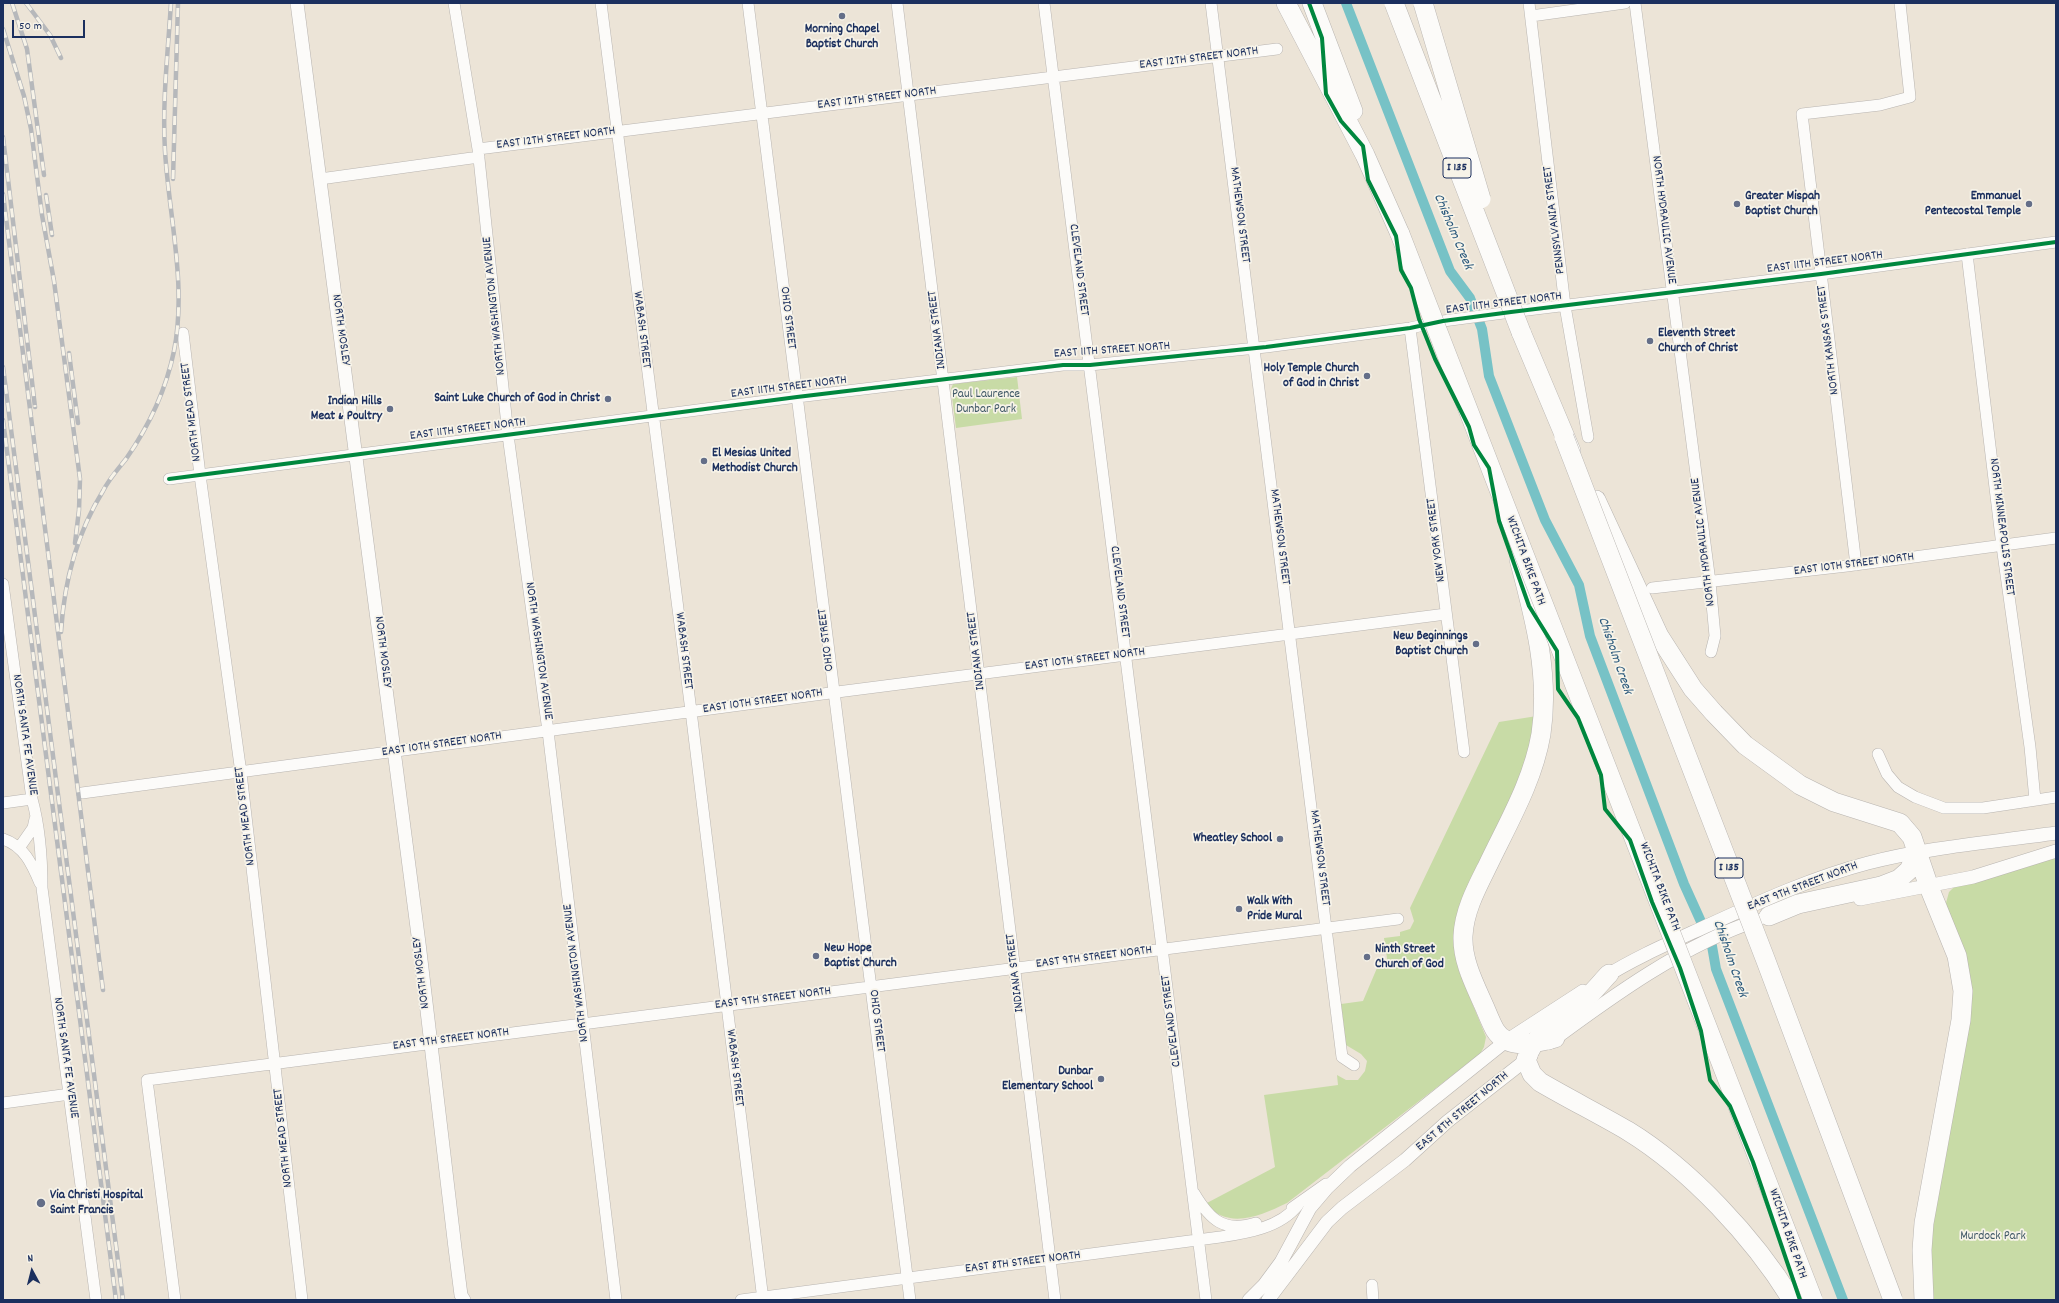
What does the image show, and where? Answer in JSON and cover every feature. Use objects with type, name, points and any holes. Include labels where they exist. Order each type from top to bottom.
[{"type":"highway","points":[[1286,3],[1365,155],[1400,234]]},
{"type":"highway","points":[[1312,3],[1813,1300]]},
{"type":"highway","name":"I 135","points":[[1394,3],[1564,437],[1768,968],[1893,1300]]},
{"type":"highway","points":[[1423,3],[1522,332]]},
{"type":"highway","points":[[1564,437],[1602,511],[1629,574],[1659,636],[1693,689],[1745,745],[1800,785],[1834,802],[1900,823],[1912,837],[1929,887],[1955,950],[1963,991],[1961,1020],[1924,1223],[1922,1250],[1924,1300]]},
{"type":"highway","points":[[1502,495],[1539,640],[1544,692],[1541,734],[1536,759],[1528,783],[1477,887],[1466,915],[1463,936],[1466,962],[1495,1030],[1506,1041],[1523,1045],[1529,1052],[1532,1074],[1540,1082],[1629,1131],[1687,1176],[1716,1204],[1767,1264],[1792,1300]]},
{"type":"highway","points":[[1769,916],[1798,904],[1881,886],[1899,880],[1910,870],[1917,853]]},
{"type":"highway","points":[[1529,1052],[1559,1018],[1587,998],[1609,974]]},
{"type":"highway","points":[[1529,1052],[1556,1038]]},
{"type":"street","name":"NORTH MOSLEY","points":[[297,3],[431,1042],[461,1295],[464,1300]]},
{"type":"street","name":"NORTH WASHINGTON AVENUE","points":[[454,3],[478,153],[508,435],[548,730],[616,1300]]},
{"type":"street","name":"WABASH STREET","points":[[601,3],[652,416],[691,711],[762,1299]]},
{"type":"street","name":"OHIO STREET","points":[[748,3],[910,1300]]},
{"type":"street","name":"INDIANA STREET","points":[[897,3],[1055,1300]]},
{"type":"street","name":"CLEVELAND STREET","points":[[1044,3],[1206,1300]]},
{"type":"street","name":"MATHEWSON STREET","points":[[1211,3],[1291,633],[1342,1057],[1354,1065]]},
{"type":"street","name":"PENNSYLVANIA STREET","points":[[1529,3],[1565,306],[1588,437]]},
{"type":"street","points":[[1531,16],[1625,3]]},
{"type":"street","name":"NORTH HYDRAULIC AVENUE","points":[[1636,3],[1710,582],[1715,636],[1711,652]]},
{"type":"street","name":"NORTH KANSAS STREET","points":[[1856,565],[1802,114],[1880,105],[1910,97],[1900,3]]},
{"type":"street","name":"EAST 12TH STREET NORTH","points":[[320,179],[616,131],[1277,49]]},
{"type":"street","name":"EAST 11TH STREET NORTH","points":[[169,478],[944,379],[1063,365],[1090,365],[1255,348],[1410,328],[1443,321],[1511,312],[1822,274],[2056,242]]},
{"type":"street","name":"NORTH MINNEAPOLIS STREET","points":[[1966,254],[2002,546],[2030,747],[2035,800]]},
{"type":"street","name":"NEW YORK STREET","points":[[1410,328],[1464,752]]},
{"type":"street","name":"NORTH MEAD STREET","points":[[183,333],[200,475],[241,773],[276,1063],[302,1300]]},
{"type":"street","name":"EAST 10TH STREET NORTH","points":[[1652,588],[1856,565],[2056,538]]},
{"type":"street","name":"NORTH SANTA FE AVENUE","points":[[3,584],[32,799],[36,815],[42,863],[42,888],[96,1300]]},
{"type":"street","name":"EAST 10TH STREET NORTH","points":[[82,793],[241,773],[833,692],[1446,614]]},
{"type":"street","points":[[1878,754],[1887,774],[1898,787],[1935,806],[1973,809],[2056,797]]},
{"type":"street","points":[[3,803],[32,799]]},
{"type":"street","points":[[19,848],[33,828],[36,815]]},
{"type":"street","name":"EAST 9TH STREET NORTH","points":[[1674,941],[1740,911],[1820,878],[1868,863],[1917,853],[2056,833]]},
{"type":"street","points":[[3,840],[19,848],[32,864],[42,888]]},
{"type":"street","name":"EAST 9TH STREET NORTH","points":[[1556,1038],[1600,1004],[1681,955],[1745,924],[1769,916],[1929,887],[1973,877],[2056,851]]},
{"type":"street","name":"EAST 9TH STREET NORTH","points":[[175,1300],[147,1080],[431,1042],[583,1024],[1398,919]]},
{"type":"street","name":"EAST 8TH STREET NORTH","points":[[741,1300],[762,1299],[907,1278],[1198,1240],[1244,1233],[1282,1220],[1506,1041],[1609,974],[1674,941]]},
{"type":"street","name":"EAST 8TH STREET NORTH","points":[[1269,1299],[1327,1222],[1342,1208],[1405,1160],[1529,1052]]},
{"type":"street","points":[[3,1103],[70,1094]]},
{"type":"street","points":[[1249,1300],[1264,1285],[1281,1262],[1310,1208],[1327,1188],[1350,1166]]},
{"type":"street","name":"EAST 8TH STREET NORTH","points":[[1192,1190],[1210,1217],[1223,1224],[1237,1226],[1254,1224],[1298,1206]]},
{"type":"street","points":[[1372,1285],[1373,1300]]},
{"type":"green space","name":"Paul Laurence Dunbar Park","points":[[1017,377],[1022,419],[956,428],[951,389],[953,384]]},
{"type":"green space","points":[[1537,716],[1532,756],[1456,950],[1459,971],[1486,1037],[1484,1047],[1480,1054],[1287,1203],[1256,1216],[1245,1218],[1234,1219],[1224,1217],[1214,1212],[1205,1204],[1275,1167],[1264,1095],[1338,1085],[1337,1075],[1346,1080],[1358,1080],[1365,1071],[1367,1061],[1361,1054],[1346,1045],[1341,1004],[1363,1001],[1377,968],[1388,965],[1384,938],[1400,936],[1400,932],[1410,929],[1414,921],[1410,908],[1499,722]]},
{"type":"green space","name":"Murdock Park","points":[[2056,854],[2056,1300],[1930,1300],[1928,1253],[1963,1044],[1946,903],[1949,892],[1955,886]]},
{"type":"waterway","name":"Chisholm Creek","points":[[1346,3],[1450,271],[1470,298],[1482,329],[1489,376],[1545,520],[1579,585],[1590,636],[1684,884],[1712,946],[1716,969],[1843,1300]]},
{"type":"railway","points":[[12,3],[27,49],[44,175]]},
{"type":"railway","points":[[26,3],[50,35],[61,58]]},
{"type":"railway","points":[[61,632],[65,595],[73,559],[79,541],[94,507],[105,487],[126,459],[149,421],[161,394],[174,351],[178,326],[178,276],[167,176],[164,133],[171,3]]},
{"type":"railway","points":[[173,179],[178,3]]},
{"type":"railway","points":[[3,29],[24,96],[31,129],[42,215],[54,281],[80,479],[79,510],[75,543]]},
{"type":"railway","points":[[3,137],[35,407]]},
{"type":"railway","points":[[3,194],[103,990]]},
{"type":"railway","points":[[46,195],[52,235]]},
{"type":"railway","points":[[69,353],[78,423]]},
{"type":"railway","points":[[3,367],[123,1300]]},
{"type":"railway","points":[[3,420],[116,1300]]},
{"type":"cycle path","name":"WICHITA BIKE PATH","points":[[1309,3],[1322,38],[1326,94],[1341,121],[1363,146],[1368,180],[1396,236],[1401,270],[1411,288],[1419,319],[1435,359],[1469,427],[1474,445],[1489,468],[1499,521],[1529,606],[1557,651],[1558,689],[1578,718],[1601,775],[1605,809],[1630,840],[1652,902],[1680,968],[1701,1031],[1710,1080],[1730,1106],[1753,1162],[1800,1300]]},
{"type":"cycle path","points":[[169,479],[797,397],[1063,365],[1090,365],[1266,347],[1410,328],[1443,321],[1821,274],[2056,242]]},
{"type":"place","name":"Morning Chapel Baptist Church","points":[[842,16]]},
{"type":"place","name":"Greater Mispah Baptist Church","points":[[1737,204]]},
{"type":"place","name":"Emmanuel Pentecostal Temple","points":[[2029,204]]},
{"type":"place","name":"Eleventh Street Church of Christ","points":[[1650,341]]},
{"type":"place","name":"Holy Temple Church of God in Christ","points":[[1367,376]]},
{"type":"place","name":"Saint Luke Church of God in Christ","points":[[608,399]]},
{"type":"place","name":"Indian Hills Meat & Poultry","points":[[390,409]]},
{"type":"place","name":"El Mesias United Methodist Church","points":[[704,461]]},
{"type":"place","name":"New Beginnings Baptist Church","points":[[1476,644]]},
{"type":"place","name":"Wheatley School","points":[[1280,839]]},
{"type":"place","name":"Walk With Pride Mural","points":[[1239,909]]},
{"type":"place","name":"New Hope Baptist Church","points":[[816,956]]},
{"type":"place","name":"Ninth Street Church of God","points":[[1367,957]]},
{"type":"place","name":"Dunbar Elementary School","points":[[1101,1079]]},
{"type":"place","name":"Via Christi Hospital Saint Francis","points":[[41,1203]]}]
